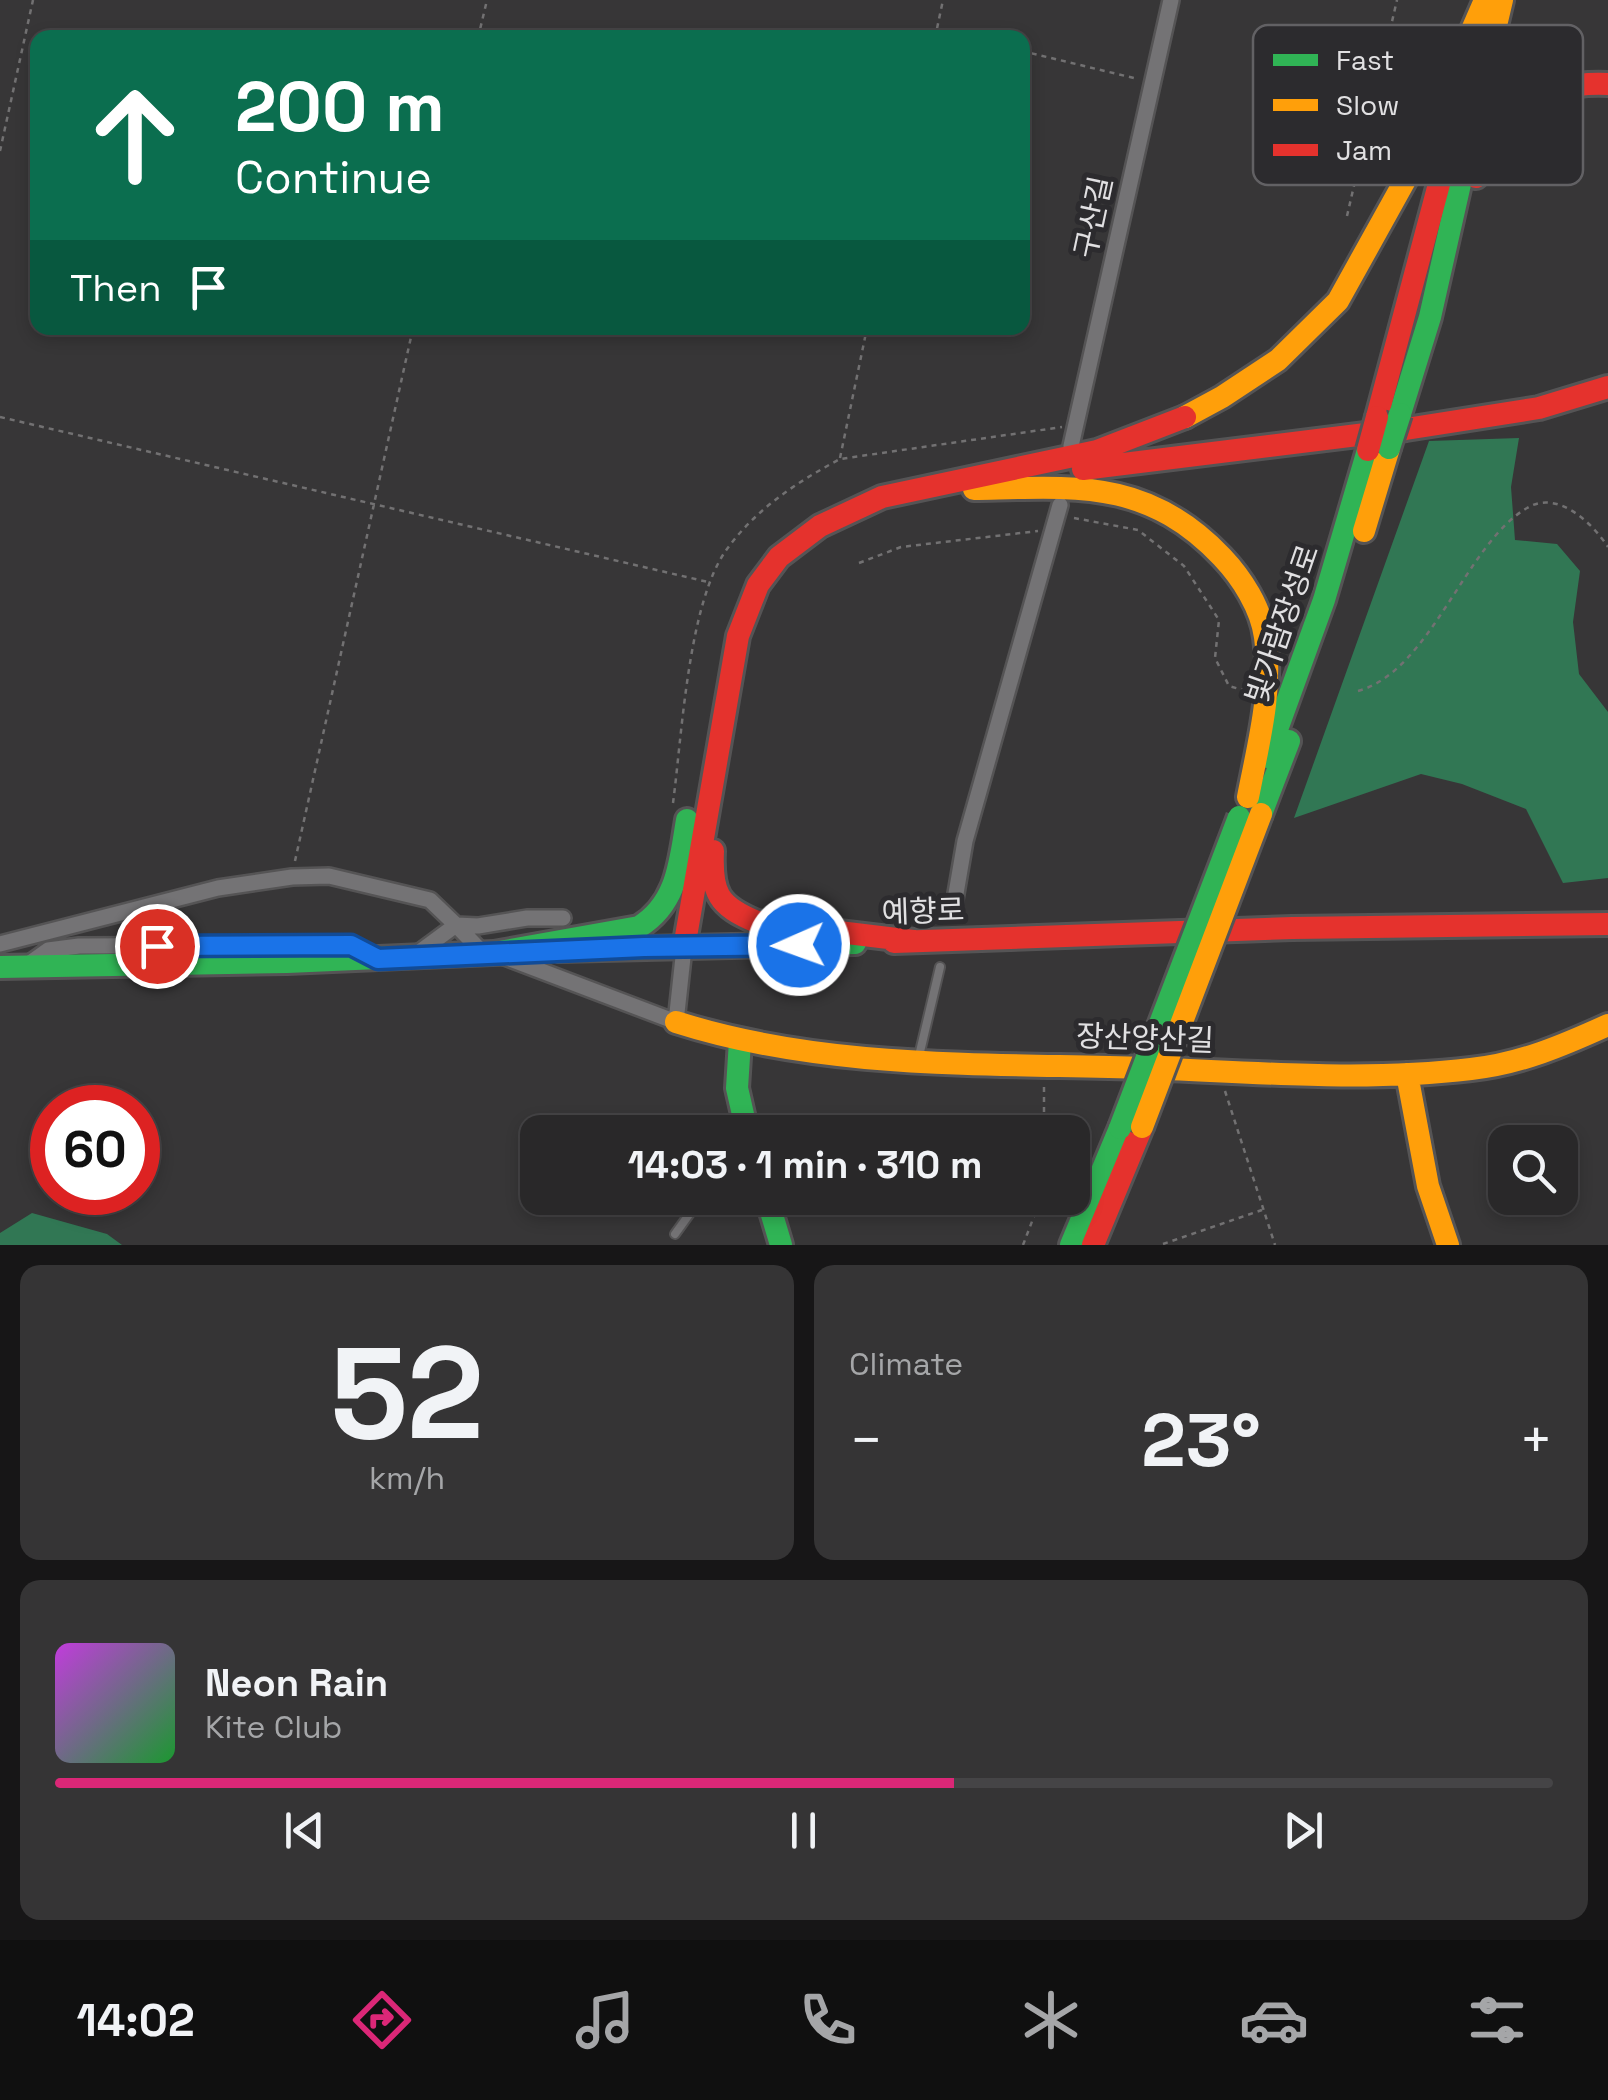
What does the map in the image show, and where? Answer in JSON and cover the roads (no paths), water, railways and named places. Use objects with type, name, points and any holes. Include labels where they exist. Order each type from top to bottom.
[{"type":"main road","name":"빛가람장성로","points":[[1479,25],[1485,0]]},
{"type":"main road","points":[[1474,25],[1485,0]]},
{"type":"main road","name":"빛가람장성로","points":[[1496,25],[1502,0]]},
{"type":"main road","points":[[684,948],[719,735],[745,614],[769,568],[823,523],[882,497],[1097,451],[1153,432],[1245,385],[1332,310],[1405,185]]},
{"type":"main road","name":"빛가람장성로","points":[[1093,1245],[1131,1128],[1249,809],[1330,634],[1388,416],[1442,185]]},
{"type":"main road","name":"빛가람장성로","points":[[1388,416],[1430,316],[1460,185]]},
{"type":"main road","points":[[1430,316],[1474,185]]},
{"type":"main road","points":[[913,490],[1425,426],[1563,404],[1608,387]]},
{"type":"main road","points":[[913,490],[1110,490],[1158,506],[1186,521],[1211,542],[1244,586],[1265,633],[1265,695],[1249,809]]},
{"type":"main road","points":[[719,735],[711,877],[716,895],[726,908],[757,922],[914,941]]},
{"type":"main road","points":[[488,953],[639,928],[664,911],[672,894],[688,815],[719,735]]},
{"type":"main road","name":"예향로","points":[[12,967],[378,959],[1292,928],[1608,924]]},
{"type":"main road","name":"장산양산길","points":[[676,1022],[740,1042],[811,1053],[1045,1065],[1406,1074],[1476,1070],[1548,1052],[1608,1025]]},
{"type":"main road","points":[[740,1042],[736,1088],[742,1115]]},
{"type":"main road","points":[[1406,1074],[1428,1186],[1448,1245]]},
{"type":"main road","name":"빛가람장성로","points":[[1071,1245],[1131,1128]]},
{"type":"main road","points":[[771,1215],[781,1245]]},
{"type":"street","name":"구산길","points":[[1071,446],[1171,0]]},
{"type":"street","points":[[953,911],[966,841],[1057,517]]},
{"type":"street","points":[[0,944],[218,888],[329,876],[430,900],[488,953],[676,1022],[684,948]]},
{"type":"street","points":[[412,957],[456,925],[563,918]]},
{"type":"street","points":[[0,975],[12,967]]},
{"type":"lane","points":[[918,1060],[940,967]]},
{"type":"lane","points":[[674,1234],[688,1215]]}]
